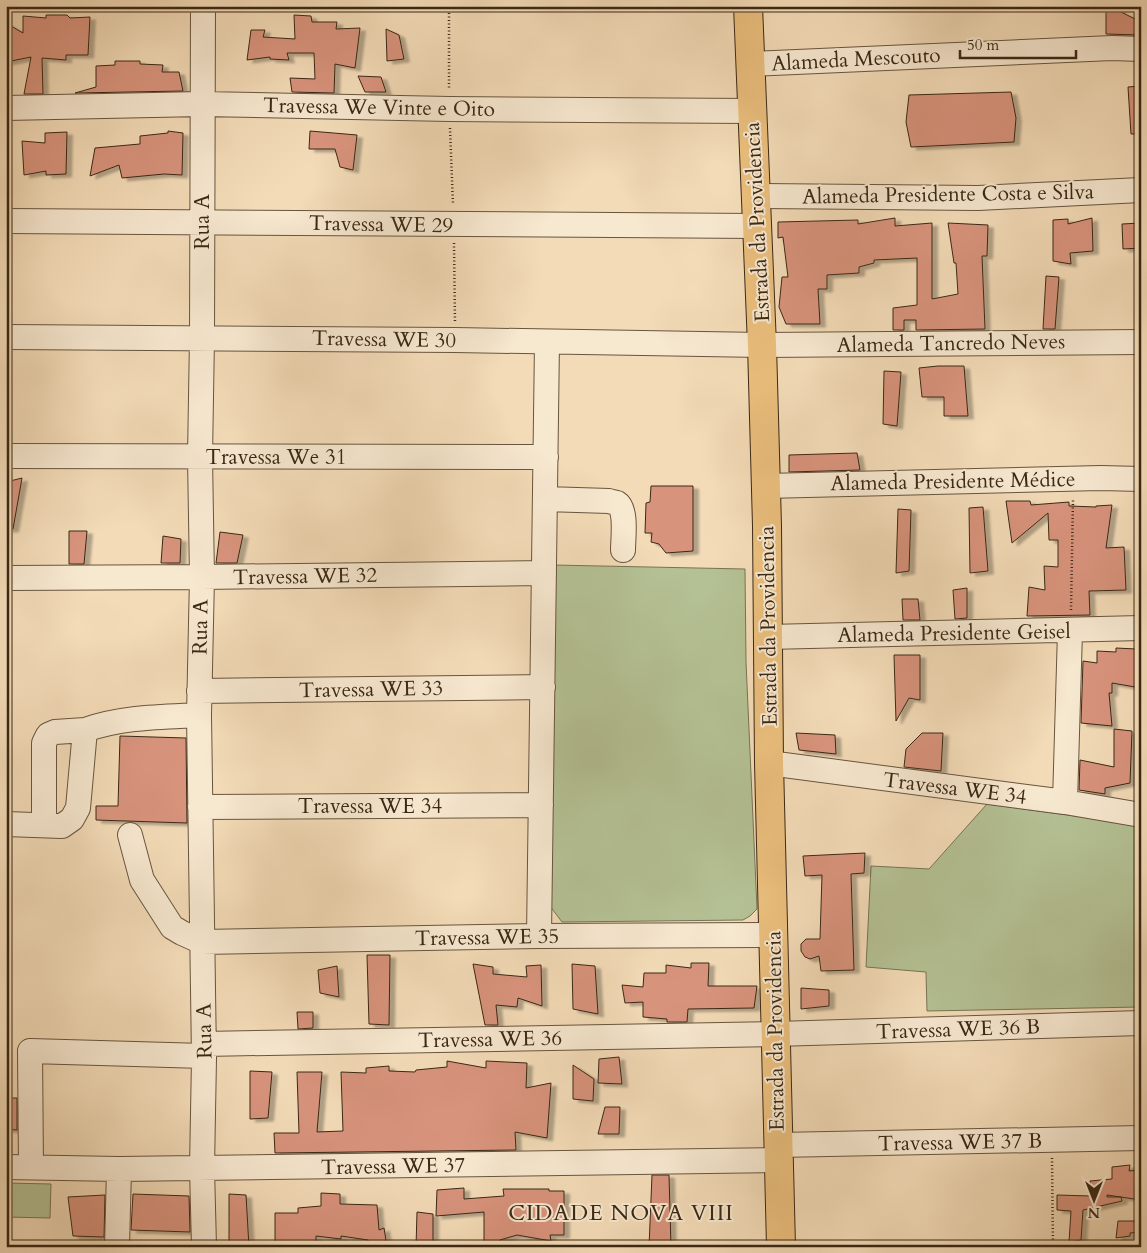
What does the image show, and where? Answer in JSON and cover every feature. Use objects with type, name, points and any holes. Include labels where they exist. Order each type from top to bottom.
[{"type":"main road","name":"Estrada da Providencia","points":[[748,6],[766,486],[769,763],[781,1247]]},
{"type":"street","name":"Rua A","points":[[203,6],[200,457],[202,577],[199,715],[204,1050],[202,1168],[204,1247]]},
{"type":"street","name":"Alameda Mescouto","points":[[750,64],[1141,48]]},
{"type":"street","name":"Travessa We Vinte e Oito","points":[[6,108],[202,104],[449,109],[752,110]]},
{"type":"street","name":"Alameda Presidente Costa e Silva","points":[[755,196],[978,198],[1141,190]]},
{"type":"street","name":"Travessa WE 29","points":[[6,221],[756,226]]},
{"type":"street","name":"Travessa WE 30","points":[[6,337],[202,337],[762,345]]},
{"type":"street","points":[[539,936],[548,342]]},
{"type":"street","name":"Alameda Tancredo Neves","points":[[762,345],[1141,342]]},
{"type":"street","name":"Travessa We 31","points":[[6,456],[546,457]]},
{"type":"street","name":"Alameda Presidente Médice","points":[[766,486],[1141,479]]},
{"type":"street","points":[[545,499],[609,501],[617,503],[623,515],[623,550]]},
{"type":"street","name":"Travessa WE 32","points":[[6,578],[544,573]]},
{"type":"street","name":"Alameda Presidente Geisel","points":[[768,637],[1141,628]]},
{"type":"street","points":[[1065,802],[1070,631]]},
{"type":"street","name":"Travessa WE 33","points":[[199,691],[543,687]]},
{"type":"street","points":[[44,825],[44,743],[48,735],[55,732],[85,730],[104,723],[154,716],[199,715]]},
{"type":"street","points":[[6,824],[62,826],[72,819],[78,808],[85,730]]},
{"type":"street","name":"Travessa WE 34","points":[[769,763],[1065,802],[1141,815]]},
{"type":"street","name":"Travessa WE 34","points":[[200,807],[541,805]]},
{"type":"street","points":[[130,834],[142,880],[172,927],[182,934],[202,942]]},
{"type":"street","name":"Travessa WE 35","points":[[202,942],[539,936],[773,935]]},
{"type":"street","name":"Travessa WE 36 B","points":[[776,1034],[1141,1023]]},
{"type":"street","name":"Travessa WE 36","points":[[31,1167],[30,1051],[204,1050],[776,1034]]},
{"type":"street","name":"Travessa WE 37 B","points":[[779,1153],[1141,1138]]},
{"type":"street","name":"Travessa WE 37","points":[[6,1167],[202,1168],[779,1153]]},
{"type":"street","points":[[118,1247],[119,1169]]},
{"type":"path","points":[[449,6],[449,109],[454,225],[455,340]]},
{"type":"path","points":[[1070,631],[1073,479]]},
{"type":"path","points":[[1051,1141],[1053,1247]]},
{"type":"green space","points":[[553,565],[745,569],[746,662],[757,909],[743,920],[562,922],[550,906]]},
{"type":"green space","points":[[987,804],[1141,825],[1141,1007],[927,1011],[926,972],[866,967],[871,866],[929,869]]},
{"type":"green space","points":[[6,1183],[51,1184],[50,1218],[6,1217]]},
{"type":"building","points":[[1106,6],[1119,6],[1119,11],[1141,22],[1141,35],[1106,34]]},
{"type":"building","points":[[46,15],[67,15],[70,18],[90,17],[88,55],[66,55],[66,60],[42,58],[43,94],[24,94],[31,57],[6,62],[6,23],[23,33],[23,16],[46,18]]},
{"type":"building","points":[[294,15],[311,16],[312,22],[337,22],[336,29],[360,28],[355,68],[335,64],[334,93],[292,92],[290,78],[315,79],[314,53],[287,53],[289,60],[270,59],[270,57],[247,60],[251,30],[265,30],[263,37],[295,39]]},
{"type":"building","points":[[386,29],[399,35],[404,59],[387,61]]},
{"type":"building","points":[[115,61],[140,61],[140,64],[163,65],[162,72],[179,72],[183,91],[75,93],[96,87],[96,66],[115,65]]},
{"type":"building","points":[[358,76],[381,77],[386,92],[365,92]]},
{"type":"building","points":[[1141,86],[1141,134],[1131,134],[1128,87]]},
{"type":"building","points":[[1011,92],[1016,118],[1014,142],[911,147],[906,122],[909,95]]},
{"type":"building","points":[[168,131],[183,133],[182,175],[164,174],[122,178],[119,165],[90,176],[95,148],[140,144],[140,136],[168,133]]},
{"type":"building","points":[[310,131],[357,135],[353,170],[340,167],[335,149],[309,149]]},
{"type":"building","points":[[67,132],[66,174],[46,175],[46,171],[24,175],[22,141],[45,143],[45,133]]},
{"type":"building","points":[[895,218],[895,226],[932,223],[932,299],[958,294],[956,263],[954,263],[948,223],[988,225],[987,256],[982,256],[985,329],[916,330],[916,320],[904,320],[904,330],[893,330],[893,308],[917,305],[917,258],[874,260],[874,263],[859,267],[859,273],[827,275],[827,289],[818,289],[820,324],[786,324],[779,307],[782,277],[788,277],[783,237],[778,238],[778,222],[858,220],[858,224]]},
{"type":"building","points":[[1092,218],[1093,251],[1070,253],[1071,264],[1053,261],[1053,220],[1068,219],[1068,224]]},
{"type":"building","points":[[1141,223],[1141,248],[1123,249],[1122,224]]},
{"type":"building","points":[[1046,276],[1059,277],[1055,329],[1043,329]]},
{"type":"building","points":[[964,366],[968,416],[944,416],[944,397],[922,397],[919,368]]},
{"type":"building","points":[[884,371],[901,372],[897,426],[883,424]]},
{"type":"building","points":[[857,453],[860,470],[789,472],[789,455]]},
{"type":"building","points":[[22,478],[13,529],[6,529],[6,482]]},
{"type":"building","points":[[651,486],[693,486],[693,551],[666,553],[659,544],[651,542],[652,533],[645,533],[646,503],[650,502]]},
{"type":"building","points":[[1006,501],[1030,501],[1031,505],[1069,502],[1069,506],[1096,507],[1112,505],[1106,548],[1124,547],[1126,590],[1089,591],[1090,615],[1027,616],[1029,587],[1045,590],[1044,566],[1058,567],[1058,540],[1049,540],[1048,513],[1012,543]]},
{"type":"building","points":[[983,507],[988,571],[970,573],[969,508]]},
{"type":"building","points":[[898,509],[911,510],[909,571],[896,573]]},
{"type":"building","points":[[69,531],[87,531],[84,564],[69,564]]},
{"type":"building","points":[[220,532],[243,535],[237,563],[216,563]]},
{"type":"building","points":[[163,536],[181,539],[180,563],[161,563]]},
{"type":"building","points":[[967,588],[967,618],[955,619],[953,590]]},
{"type":"building","points":[[902,599],[918,599],[920,620],[903,620]]},
{"type":"building","points":[[1116,648],[1136,649],[1136,652],[1141,653],[1141,688],[1112,683],[1112,693],[1109,693],[1112,726],[1081,723],[1083,661],[1097,663],[1097,651],[1116,652]]},
{"type":"building","points":[[894,655],[920,655],[920,700],[909,698],[896,721]]},
{"type":"building","points":[[1114,729],[1132,731],[1130,783],[1105,788],[1105,794],[1079,790],[1080,760],[1114,767]]},
{"type":"building","points":[[796,733],[835,735],[836,754],[799,750]]},
{"type":"building","points":[[922,733],[943,733],[941,771],[904,767],[906,749]]},
{"type":"building","points":[[120,736],[186,738],[187,823],[96,820],[96,806],[118,806]]},
{"type":"building","points":[[865,853],[864,873],[851,874],[854,970],[821,971],[819,956],[810,959],[805,957],[801,951],[801,944],[806,939],[820,939],[822,875],[805,876],[803,856]]},
{"type":"building","points":[[367,955],[390,955],[389,1025],[369,1024]]},
{"type":"building","points":[[691,963],[709,963],[708,986],[757,986],[754,1008],[688,1009],[687,1022],[667,1022],[667,1019],[643,1017],[643,1002],[625,1003],[622,985],[643,987],[644,973],[666,973],[666,965],[691,968]]},
{"type":"building","points":[[473,964],[493,967],[493,974],[527,977],[526,966],[541,965],[542,1006],[518,998],[517,1007],[496,1005],[498,1025],[485,1025]]},
{"type":"building","points":[[572,964],[595,966],[598,1014],[573,1009]]},
{"type":"building","points":[[337,966],[339,997],[320,993],[318,970]]},
{"type":"building","points":[[801,988],[829,990],[829,1006],[801,1009]]},
{"type":"building","points":[[297,1012],[313,1012],[313,1028],[298,1029]]},
{"type":"building","points":[[619,1057],[622,1084],[598,1083],[599,1059]]},
{"type":"building","points":[[447,1061],[486,1068],[486,1061],[527,1063],[526,1088],[551,1083],[547,1138],[515,1132],[516,1150],[275,1153],[274,1133],[299,1133],[297,1072],[322,1072],[317,1132],[343,1131],[341,1072],[366,1073],[366,1068],[389,1066],[389,1071],[415,1072],[416,1070],[447,1067]]},
{"type":"building","points":[[573,1065],[594,1079],[593,1101],[573,1099]]},
{"type":"building","points":[[250,1071],[272,1072],[268,1118],[250,1119]]},
{"type":"building","points":[[6,1098],[17,1098],[17,1130],[6,1129]]},
{"type":"building","points":[[605,1107],[620,1107],[619,1134],[598,1134]]},
{"type":"building","points":[[1130,1165],[1129,1171],[1141,1170],[1141,1200],[1121,1197],[1122,1201],[1083,1210],[1081,1240],[1069,1242],[1071,1211],[1057,1210],[1057,1195],[1091,1196],[1090,1181],[1112,1179],[1112,1167]]},
{"type":"building","points":[[652,1175],[669,1175],[671,1247],[649,1247]]},
{"type":"building","points":[[464,1188],[464,1199],[504,1196],[503,1189],[549,1189],[549,1191],[564,1191],[564,1235],[550,1235],[551,1241],[517,1235],[500,1240],[500,1247],[484,1247],[484,1212],[436,1216],[437,1190]]},
{"type":"building","points":[[321,1193],[340,1194],[340,1204],[377,1205],[379,1230],[384,1228],[387,1247],[369,1247],[368,1240],[341,1236],[341,1239],[316,1236],[316,1247],[275,1247],[275,1213],[298,1213],[298,1208],[321,1206]]},
{"type":"building","points":[[133,1194],[189,1196],[190,1232],[131,1230]]},
{"type":"building","points":[[229,1194],[246,1195],[249,1247],[229,1247]]},
{"type":"building","points":[[105,1195],[104,1237],[73,1236],[68,1197]]},
{"type":"building","points":[[417,1212],[433,1214],[433,1245],[416,1247]]},
{"type":"building","points":[[1118,1221],[1141,1221],[1141,1232],[1130,1233],[1130,1236],[1116,1238]]},
{"type":"district","name":"CIDADE NOVA VIII","points":[[621,1212]]}]
